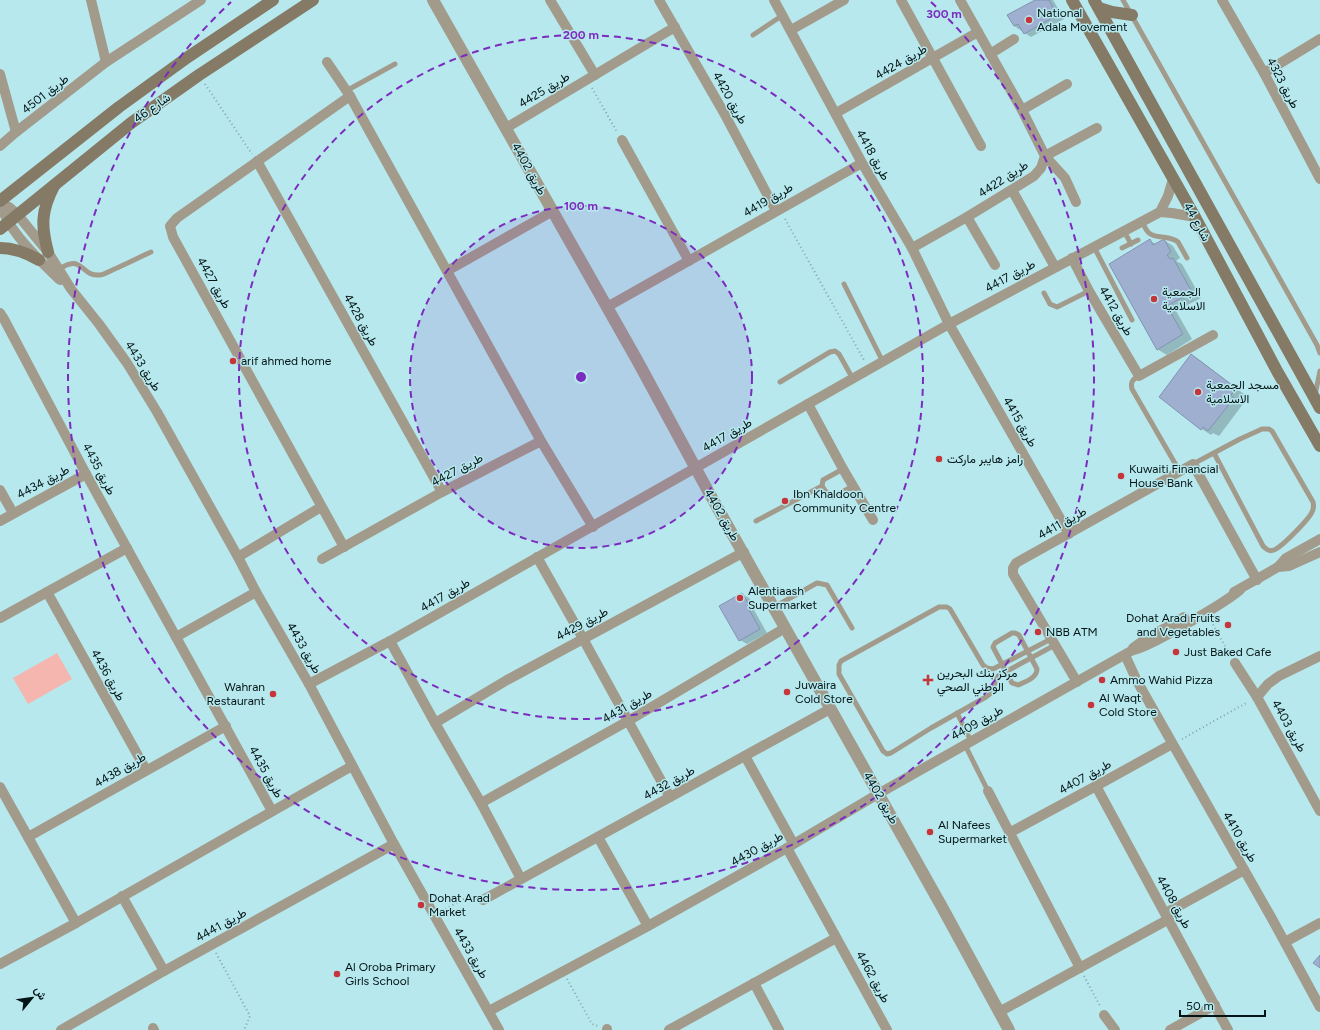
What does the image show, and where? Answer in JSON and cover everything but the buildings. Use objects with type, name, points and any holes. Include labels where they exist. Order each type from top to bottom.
[{"type":"main road","name":"شارع 46","points":[[0,202],[119,107],[188,57],[273,0]]},
{"type":"main road","name":"شارع 46","points":[[4,226],[131,123],[199,75],[313,0]]},
{"type":"main road","name":"شارع 44","points":[[1072,0],[1195,217],[1273,364],[1320,446]]},
{"type":"main road","name":"شارع 44","points":[[1097,4],[1317,403]]},
{"type":"main road","points":[[1097,4],[1112,12],[1132,15]]},
{"type":"main road","points":[[0,248],[8,248],[44,256],[43,216],[48,198],[57,182]]},
{"type":"street","points":[[91,0],[106,62]]},
{"type":"street","name":"طريق 4501","points":[[0,146],[106,62],[201,0]]},
{"type":"street","name":"طريق 4402","points":[[433,0],[607,307],[1010,1030]]},
{"type":"street","points":[[550,0],[595,75]]},
{"type":"street","name":"طريق 4420","points":[[659,0],[778,210]]},
{"type":"street","name":"طريق 4418","points":[[774,0],[862,163],[912,248],[949,324]]},
{"type":"street","points":[[790,30],[844,0]]},
{"type":"street","points":[[901,0],[981,146]]},
{"type":"street","name":"طريق 4323","points":[[1222,0],[1264,73],[1320,179]]},
{"type":"street","points":[[962,1],[1022,110],[1045,156],[1064,178],[1076,202]]},
{"type":"street","name":"طريق 4425","points":[[506,128],[675,27]]},
{"type":"street","name":"طريق 4424","points":[[836,113],[978,32]]},
{"type":"street","points":[[1264,73],[1320,39]]},
{"type":"street","points":[[990,54],[1014,40]]},
{"type":"street","points":[[327,62],[348,94],[541,441],[593,527]]},
{"type":"street","points":[[0,74],[16,132]]},
{"type":"street","points":[[1022,110],[1067,84]]},
{"type":"street","name":"طريق 4427","points":[[344,547],[173,236],[170,226],[177,218],[348,94]]},
{"type":"street","points":[[1045,156],[1097,128]]},
{"type":"street","points":[[622,140],[689,261]]},
{"type":"street","name":"طريق 4422","points":[[912,248],[967,217],[1034,176],[1041,168],[1045,156]]},
{"type":"street","name":"طريق 4428","points":[[257,161],[442,492]]},
{"type":"street","name":"طريق 4419","points":[[607,307],[862,163]]},
{"type":"street","points":[[1173,179],[1168,196],[1160,212],[1195,217]]},
{"type":"street","points":[[1012,190],[1055,267]]},
{"type":"street","name":"طريق 4433","points":[[0,202],[17,214],[44,256],[99,324],[127,362],[309,684],[394,844],[499,1030]]},
{"type":"street","name":"طريق 4433","points":[[0,202],[4,226],[44,256],[58,270],[71,289]]},
{"type":"street","points":[[447,271],[553,211]]},
{"type":"street","name":"طريق 4417","points":[[309,684],[390,641],[537,557],[593,527],[949,324],[1160,212]]},
{"type":"street","points":[[967,217],[995,265]]},
{"type":"street","name":"طريق 4412","points":[[1072,258],[1139,376]]},
{"type":"street","name":"طريق 4435","points":[[0,313],[86,474],[272,811],[76,923],[1,962]]},
{"type":"street","name":"طريق 4415","points":[[949,324],[1069,534]]},
{"type":"street","points":[[1139,376],[1213,335]]},
{"type":"street","points":[[808,404],[873,520]]},
{"type":"street","name":"طريق 4427","points":[[322,559],[442,492],[541,441]]},
{"type":"street","points":[[1193,464],[1256,580]]},
{"type":"street","name":"طريق 4411","points":[[1077,682],[1013,574],[1013,568],[1016,563],[1193,464]]},
{"type":"street","name":"طريق 4434","points":[[0,521],[86,474]]},
{"type":"street","name":"طريق 4434","points":[[0,490],[13,513]]},
{"type":"street","points":[[238,557],[321,507]]},
{"type":"street","name":"طريق 4409","points":[[878,794],[1125,655],[1147,646],[1207,612],[1278,567],[1286,558],[1320,539]]},
{"type":"street","points":[[0,618],[127,548]]},
{"type":"street","name":"طريق 4429","points":[[434,723],[507,680],[744,552]]},
{"type":"street","name":"طريق 4409","points":[[1278,567],[1289,566],[1320,552]]},
{"type":"street","points":[[537,557],[670,797]]},
{"type":"street","name":"طريق 4409","points":[[1125,655],[1144,640],[1212,602],[1240,590]]},
{"type":"street","name":"طريق 4436","points":[[47,592],[146,770]]},
{"type":"street","points":[[176,637],[256,592]]},
{"type":"street","name":"طريق 4431","points":[[481,803],[628,721],[785,628]]},
{"type":"street","points":[[390,641],[434,723],[481,803],[521,879]]},
{"type":"street","name":"طريق 4410","points":[[1125,655],[1130,675],[1137,681],[1285,942],[1320,1007]]},
{"type":"street","name":"طريق 4403","points":[[1257,697],[1268,684],[1279,676],[1320,656]]},
{"type":"street","name":"طريق 4403","points":[[1235,663],[1257,697],[1320,811]]},
{"type":"street","name":"طريق 4432","points":[[483,900],[830,709]]},
{"type":"street","name":"طريق 4438","points":[[28,837],[226,726]]},
{"type":"street","name":"طريق 4407","points":[[1009,833],[1172,744]]},
{"type":"street","name":"طريق 4462","points":[[745,756],[836,938],[887,1030]]},
{"type":"street","points":[[272,811],[352,766]]},
{"type":"street","name":"طريق 4408","points":[[1096,786],[1228,1030]]},
{"type":"street","points":[[0,787],[76,923]]},
{"type":"street","points":[[988,791],[1080,968]]},
{"type":"street","name":"طريق 4430","points":[[489,1011],[648,926],[790,846],[878,794]]},
{"type":"street","points":[[598,837],[648,926]]},
{"type":"street","name":"طريق 4441","points":[[61,1030],[164,971],[394,844]]},
{"type":"street","points":[[999,1012],[1080,968],[1244,870]]},
{"type":"street","points":[[122,896],[164,971]]},
{"type":"street","points":[[1285,942],[1320,923]]},
{"type":"street","points":[[669,1030],[836,938]]},
{"type":"street","points":[[754,983],[780,1030]]},
{"type":"street","points":[[1170,1030],[1215,1005]]},
{"type":"street","points":[[1104,1015],[1115,1030]]},
{"type":"lane","points":[[1123,0],[1320,353]]},
{"type":"lane","points":[[752,35],[783,15]]},
{"type":"lane","points":[[348,94],[395,64]]},
{"type":"lane","points":[[1142,222],[1147,232],[1151,235],[1169,237],[1178,242],[1187,258]]},
{"type":"lane","points":[[1124,231],[1131,244]]},
{"type":"lane","points":[[1122,248],[1138,240]]},
{"type":"lane","points":[[1094,247],[1132,320]]},
{"type":"lane","points":[[58,270],[66,264],[76,263],[91,274],[103,274],[151,252]]},
{"type":"lane","points":[[844,284],[883,362]]},
{"type":"lane","points":[[1044,293],[1050,304],[1057,307],[1089,290]]},
{"type":"lane","points":[[780,382],[830,352],[836,351],[853,379]]},
{"type":"lane","points":[[1317,403],[1320,371]]},
{"type":"lane","points":[[1139,376],[1132,381],[1132,389],[1180,472]]},
{"type":"lane","name":"طريق 4411","points":[[1193,464],[1240,439],[1266,428],[1272,431],[1314,506],[1311,514],[1290,538],[1275,550],[1271,551],[1263,546],[1214,453]]},
{"type":"lane","points":[[843,468],[823,480],[822,486],[828,495],[833,497],[853,486]]},
{"type":"lane","points":[[756,521],[822,486]]},
{"type":"lane","points":[[774,607],[817,583],[827,585],[852,628]]},
{"type":"lane","points":[[943,606],[947,607],[952,612],[984,667],[989,669],[993,669],[1028,651],[1053,642],[1031,658],[998,676],[994,689],[990,695],[931,728],[891,753],[885,753],[839,674],[839,665],[841,661],[943,606]]},
{"type":"lane","points":[[1012,633],[1015,633],[1018,635],[1031,658],[1038,671],[1034,676],[1024,682],[1018,685],[1013,684],[993,649],[993,645],[1012,633]]},
{"type":"lane","points":[[957,713],[988,791]]},
{"type":"path","points":[[199,75],[257,161]]},
{"type":"path","points":[[595,75],[590,84],[622,140]]},
{"type":"path","points":[[778,210],[869,370]]},
{"type":"path","points":[[1207,612],[1235,663]]},
{"type":"path","points":[[1172,744],[1257,697]]},
{"type":"path","points":[[434,915],[471,895],[483,900]]},
{"type":"path","points":[[212,945],[250,1016],[244,1030]]},
{"type":"path","points":[[1080,968],[1104,1015]]},
{"type":"path","points":[[563,971],[592,1024],[607,1029]]},
{"type":"shaded area","points":[[57,653],[72,679],[28,704],[13,678]]},
{"type":"place","name":"National Adala Movement","points":[[1029,20]]},
{"type":"place","name":"الجمعية الاسلامية","points":[[1154,299]]},
{"type":"place","name":"arif ahmed home","points":[[233,361]]},
{"type":"place","name":"مسجد الجمعية الاسلامية","points":[[1198,392]]},
{"type":"place","name":"رامز هايبر ماركت","points":[[939,459]]},
{"type":"place","name":"Kuwaiti Financial House Bank","points":[[1121,476]]},
{"type":"place","name":"Ibn Khaldoon Community Centre","points":[[785,501]]},
{"type":"place","name":"Alentiaash Supermarket","points":[[740,598]]},
{"type":"place","name":"Dohat Arad Fruits and Vegetables","points":[[1228,625]]},
{"type":"place","name":"NBB ATM","points":[[1038,632]]},
{"type":"place","name":"Just Baked Cafe","points":[[1176,652]]},
{"type":"place","name":"مركز بنك البحرين الوطني الصحي","points":[[928,680]]},
{"type":"place","name":"Ammo Wahid Pizza","points":[[1102,680]]},
{"type":"place","name":"Juwaira Cold Store","points":[[787,692]]},
{"type":"place","name":"Wahran Restaurant","points":[[273,694]]},
{"type":"place","name":"Al Waqt Cold Store","points":[[1091,705]]},
{"type":"place","name":"Al Nafees Supermarket","points":[[930,832]]},
{"type":"place","name":"Dohat Arad Market","points":[[421,905]]},
{"type":"place","name":"Al Oroba Primary Girls School","points":[[337,974]]}]
